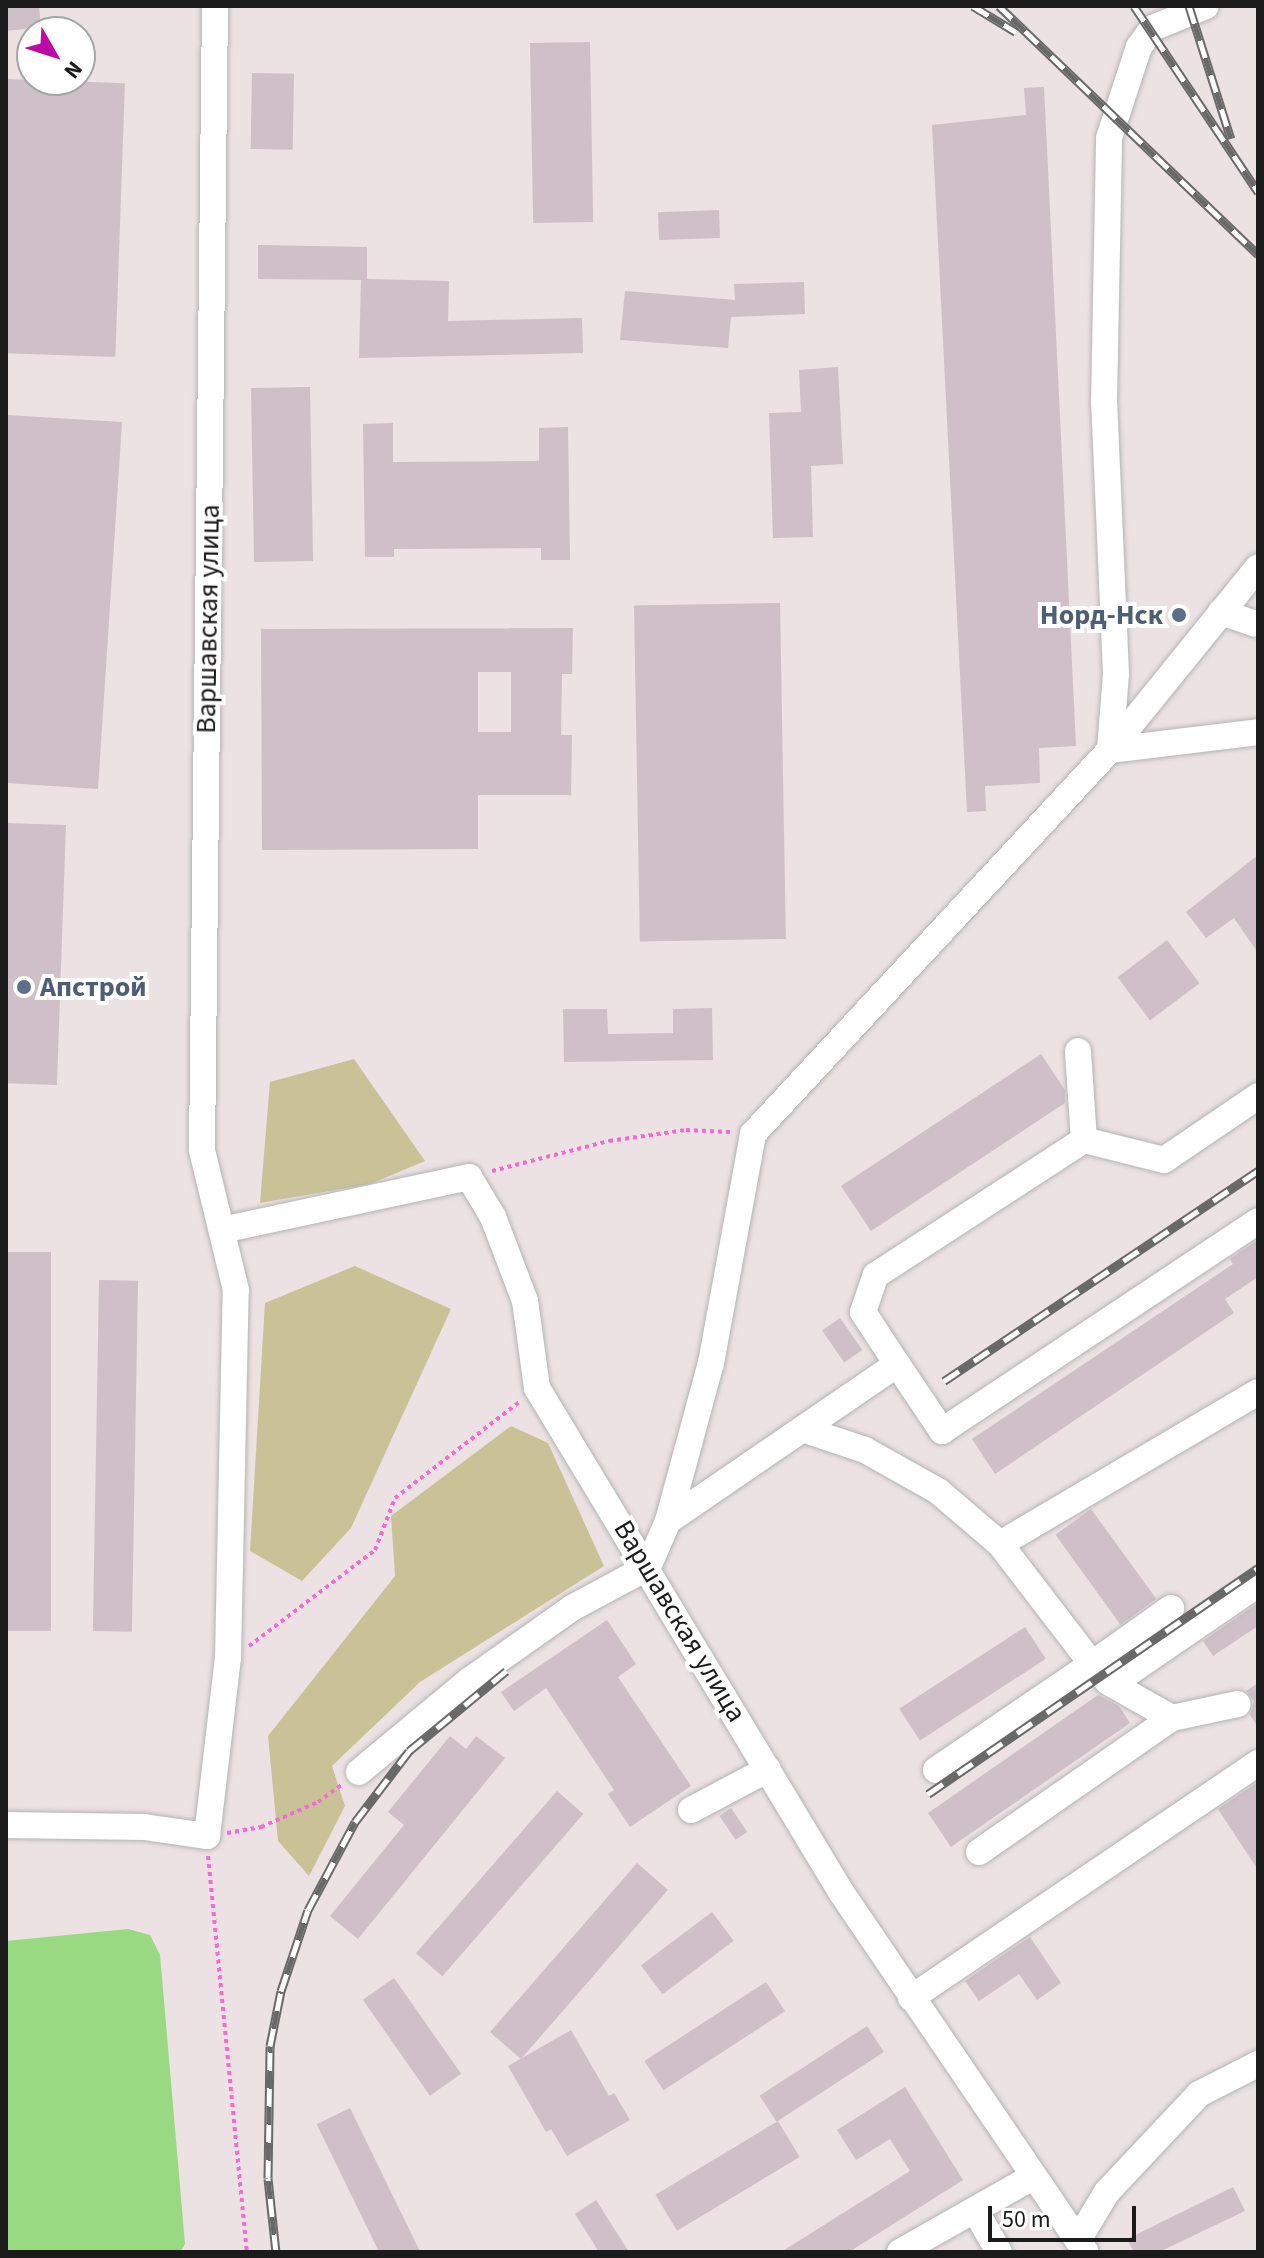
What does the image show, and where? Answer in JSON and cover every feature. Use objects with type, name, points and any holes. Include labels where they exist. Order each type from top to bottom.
[{"type":"street","name":"Варшавская улица","points":[[207,1836],[228,1658],[236,1290],[202,1150],[215,6]]},
{"type":"street","points":[[1110,750],[1116,674],[1104,403],[1109,138],[1139,47],[1147,6]]},
{"type":"street","points":[[1139,47],[1153,28],[1206,6]]},
{"type":"street","points":[[359,1772],[547,1626],[648,1567],[668,1521],[711,1363],[753,1134],[1110,750],[1258,567]]},
{"type":"street","points":[[1221,612],[1255,624]]},
{"type":"street","points":[[1110,750],[1258,732]]},
{"type":"street","points":[[1078,1051],[1084,1140]]},
{"type":"street","points":[[1258,1096],[1164,1160],[1084,1140],[876,1275],[863,1312],[942,1431],[1258,1221]]},
{"type":"street","name":"Варшавская улица","points":[[469,1177],[493,1217],[525,1301],[537,1388],[911,1998],[1031,2178],[1082,2246]]},
{"type":"street","points":[[222,1230],[469,1177]]},
{"type":"street","points":[[668,1521],[805,1430],[897,1364]]},
{"type":"street","points":[[1000,1544],[1258,1392]]},
{"type":"street","points":[[805,1430],[865,1450],[938,1491],[1000,1544],[1092,1664],[1112,1684],[1172,1718]]},
{"type":"street","points":[[1112,1684],[1258,1584]]},
{"type":"street","points":[[936,1770],[1171,1608]]},
{"type":"street","points":[[979,1852],[1172,1718],[1238,1704]]},
{"type":"street","points":[[911,1998],[1258,1763]]},
{"type":"street","points":[[691,1810],[768,1769]]},
{"type":"street","points":[[6,1825],[144,1827],[207,1836]]},
{"type":"street","points":[[1082,2246],[1107,2192],[1199,2094],[1258,2064]]},
{"type":"street","points":[[917,2248],[1031,2178]]},
{"type":"street","points":[[975,2210],[999,2252]]},
{"type":"path","points":[[469,1177],[609,1141],[686,1130],[753,1134]]},
{"type":"path","points":[[228,1658],[277,1629],[375,1550],[395,1498],[537,1388]]},
{"type":"path","points":[[247,2252],[207,1836],[275,1821],[318,1802],[359,1772]]},
{"type":"shaded area","points":[[354,1059],[425,1161],[370,1184],[260,1203],[270,1082]]},
{"type":"shaded area","points":[[355,1266],[451,1309],[351,1528],[302,1581],[250,1551],[265,1303]]},
{"type":"shaded area","points":[[511,1426],[548,1443],[604,1566],[420,1682],[332,1766],[345,1806],[309,1876],[278,1841],[268,1736],[395,1576],[391,1516]]},
{"type":"green space","points":[[128,1929],[150,1935],[160,1955],[185,2244],[180,2252],[6,2252],[6,1941]]},
{"type":"building","points":[[6,6],[39,6],[40,16],[16,16],[16,30],[6,31]]},
{"type":"building","points":[[590,42],[593,222],[533,223],[530,43]]},
{"type":"building","points":[[252,73],[294,74],[293,150],[251,149]]},
{"type":"building","points":[[6,79],[16,79],[16,96],[96,96],[96,82],[125,83],[115,357],[6,353]]},
{"type":"building","points":[[1044,87],[1076,746],[1039,748],[1040,783],[985,786],[986,811],[967,812],[932,125],[1026,115],[1024,88]]},
{"type":"building","points":[[719,210],[720,238],[659,240],[658,212]]},
{"type":"building","points":[[258,245],[367,247],[367,279],[449,281],[448,321],[582,318],[583,353],[359,358],[361,280],[258,279]]},
{"type":"building","points":[[804,282],[805,314],[731,317],[728,348],[620,340],[625,291],[735,300],[734,284]]},
{"type":"building","points":[[838,367],[843,464],[811,466],[813,537],[773,538],[769,413],[801,412],[799,370]]},
{"type":"building","points":[[310,387],[313,561],[254,562],[251,388]]},
{"type":"building","points":[[6,415],[122,422],[98,789],[6,783]]},
{"type":"building","points":[[393,423],[393,462],[539,461],[539,428],[568,427],[570,560],[541,560],[541,548],[394,549],[394,557],[365,557],[363,424]]},
{"type":"building","points":[[780,603],[786,939],[640,941],[634,606]]},
{"type":"building","points":[[573,628],[572,674],[562,674],[561,735],[572,735],[571,795],[478,795],[478,849],[262,850],[261,629]],"holes":[[[478,672],[511,672],[511,732],[478,732]]]},
{"type":"building","points":[[6,823],[66,825],[57,1085],[6,1083]]},
{"type":"building","points":[[1258,855],[1258,953],[1234,918],[1206,938],[1186,912]]},
{"type":"building","points":[[1167,940],[1199,983],[1150,1020],[1117,977]]},
{"type":"building","points":[[712,1008],[713,1060],[564,1062],[563,1009],[607,1009],[608,1034],[673,1033],[673,1009]]},
{"type":"building","points":[[1041,1054],[1065,1090],[1065,1103],[871,1231],[841,1186]]},
{"type":"building","points":[[1258,1240],[1258,1277],[1225,1299],[1234,1313],[995,1474],[972,1439],[1233,1264],[1230,1259]]},
{"type":"building","points":[[6,1252],[51,1252],[51,1631],[6,1631]]},
{"type":"building","points":[[99,1280],[138,1281],[132,1632],[93,1631]]},
{"type":"building","points":[[840,1318],[862,1350],[844,1363],[822,1331]]},
{"type":"building","points":[[1091,1509],[1156,1599],[1121,1625],[1055,1535]]},
{"type":"building","points":[[1258,1603],[1258,1626],[1213,1656],[1203,1641]]},
{"type":"building","points":[[607,1620],[636,1664],[618,1677],[691,1786],[630,1827],[608,1794],[614,1790],[546,1688],[514,1711],[501,1692]]},
{"type":"building","points":[[1025,1627],[1046,1659],[920,1741],[899,1709]]},
{"type":"building","points":[[1258,1683],[1258,1727],[1250,1715],[1254,1701],[1246,1691]]},
{"type":"building","points":[[1098,1695],[1119,1706],[1130,1723],[951,1847],[928,1813]]},
{"type":"building","points":[[450,1736],[466,1749],[476,1736],[505,1758],[358,1939],[330,1916],[404,1825],[388,1812]]},
{"type":"building","points":[[1258,1782],[1258,1870],[1218,1809]]},
{"type":"building","points":[[557,1791],[583,1814],[442,1976],[416,1953]]},
{"type":"building","points":[[731,1808],[747,1832],[736,1840],[719,1816]]},
{"type":"building","points":[[637,1863],[668,1890],[521,2059],[490,2032]]},
{"type":"building","points":[[712,1912],[734,1941],[663,1994],[641,1966]]},
{"type":"building","points":[[1030,1937],[1061,1983],[1037,2000],[1019,1974],[979,2001],[965,1981]]},
{"type":"building","points":[[394,1978],[461,2074],[430,2096],[363,2000]]},
{"type":"building","points":[[766,1982],[785,2011],[663,2090],[644,2061]]},
{"type":"building","points":[[867,2026],[884,2052],[777,2122],[760,2096]]},
{"type":"building","points":[[571,2030],[609,2096],[614,2093],[630,2120],[567,2156],[551,2129],[546,2132],[508,2066]]},
{"type":"building","points":[[905,2087],[963,2180],[849,2252],[781,2252],[910,2171],[890,2139],[856,2160],[837,2130]]},
{"type":"building","points":[[350,2108],[420,2252],[379,2252],[317,2124]]},
{"type":"building","points":[[778,2121],[800,2157],[677,2231],[655,2195]]},
{"type":"building","points":[[1233,2187],[1245,2211],[1159,2252],[1134,2252],[1127,2239]]},
{"type":"building","points":[[596,2200],[629,2252],[599,2252],[575,2214]]},
{"type":"railway","points":[[973,6],[1016,32]]},
{"type":"railway","points":[[999,6],[1258,254]]},
{"type":"railway","points":[[1134,6],[1258,192]]},
{"type":"railway","points":[[1189,6],[1231,139]]},
{"type":"railway","points":[[944,1381],[1258,1171]]},
{"type":"railway","points":[[928,1794],[1258,1568]]},
{"type":"railway","points":[[276,2252],[268,2178],[270,2046],[281,1991],[308,1910],[355,1822],[409,1751],[506,1671]]},
{"type":"place","name":"Норд-Нск","points":[[1179,615]]},
{"type":"place","name":"Апстрой","points":[[24,987]]}]
